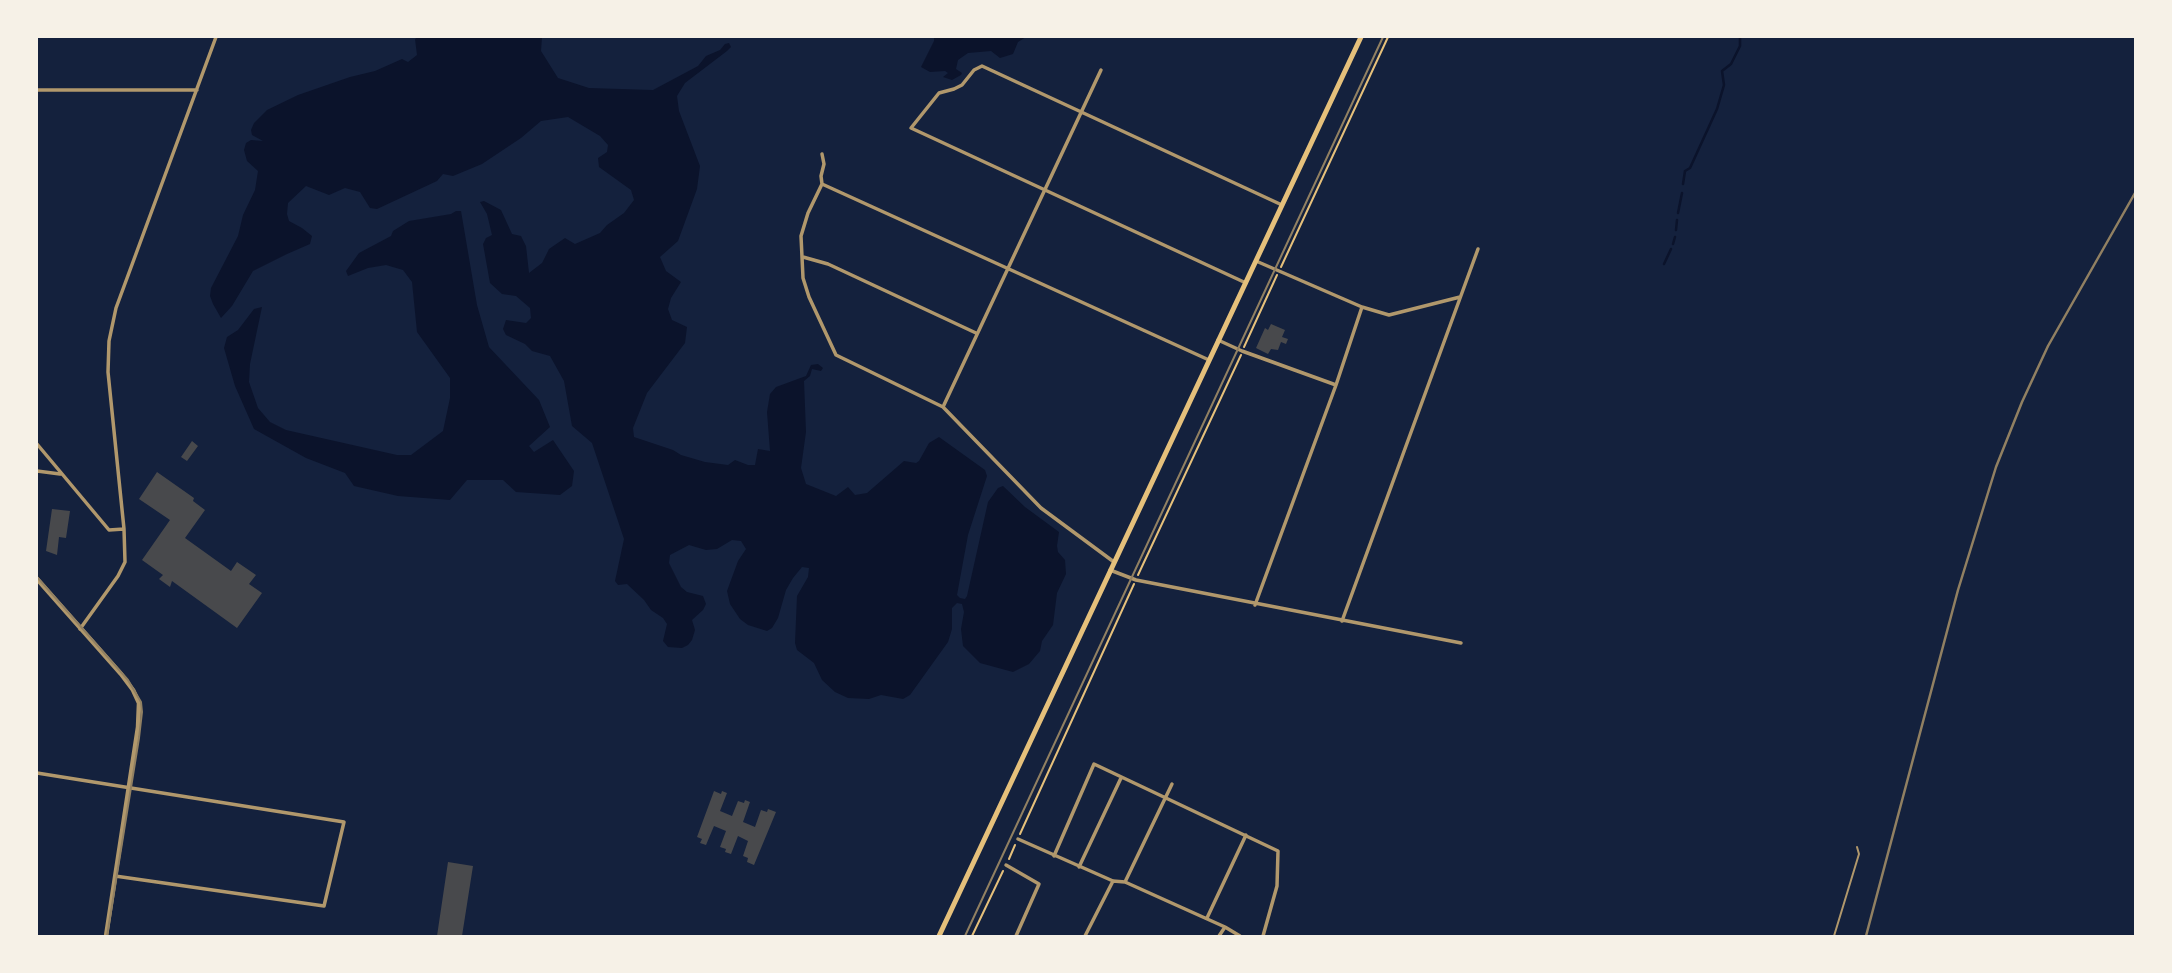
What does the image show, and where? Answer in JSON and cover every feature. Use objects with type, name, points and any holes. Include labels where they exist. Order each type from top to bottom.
[{"type":"main road","points":[[939,936],[1361,37]]},
{"type":"street","points":[[80,629],[125,562],[108,372],[110,341],[121,292],[216,37]]},
{"type":"street","points":[[1246,283],[911,128],[939,93],[962,85],[974,70],[982,66],[1282,205]]},
{"type":"street","points":[[943,407],[1101,70]]},
{"type":"street","points":[[37,90],[197,90]]},
{"type":"street","points":[[822,154],[822,184],[808,213],[801,236],[803,278],[809,298],[836,355],[943,407],[1041,508],[1114,562]]},
{"type":"street","points":[[822,184],[1209,360]]},
{"type":"street","points":[[1342,621],[1478,249]]},
{"type":"street","points":[[803,257],[828,264],[976,333]]},
{"type":"street","points":[[1256,261],[1362,307],[1389,315],[1460,297]]},
{"type":"street","points":[[1255,605],[1362,307]]},
{"type":"street","points":[[1218,340],[1336,385]]},
{"type":"street","points":[[37,444],[109,530],[124,529]]},
{"type":"street","points":[[37,471],[62,474]]},
{"type":"street","points":[[1110,570],[1136,580],[1255,605],[1461,643]]},
{"type":"street","points":[[37,579],[127,682],[139,703],[140,713],[106,936]]},
{"type":"street","points":[[1054,856],[1094,764],[1278,851],[1277,886],[1263,936]]},
{"type":"street","points":[[37,773],[344,822],[324,906],[115,876]]},
{"type":"street","points":[[1079,867],[1121,778]]},
{"type":"street","points":[[1125,882],[1172,784]]},
{"type":"street","points":[[1207,919],[1246,835]]},
{"type":"street","points":[[1018,839],[1113,881],[1125,882],[1240,936]]},
{"type":"street","points":[[1006,865],[1039,884],[1016,936]]},
{"type":"street","points":[[1085,936],[1113,881]]},
{"type":"street","points":[[1219,936],[1224,927]]},
{"type":"lane","points":[[1834,936],[1859,854],[1857,848]]},
{"type":"path","points":[[1138,576],[1388,37]]},
{"type":"path","points":[[972,936],[1135,584]]},
{"type":"water","points":[[542,37],[541,51],[558,78],[589,88],[653,90],[698,66],[706,56],[729,43],[731,47],[685,83],[677,96],[679,111],[700,166],[697,189],[678,241],[660,257],[666,271],[681,282],[668,309],[672,320],[687,327],[685,343],[647,393],[633,428],[634,437],[705,462],[728,465],[735,460],[755,465],[758,449],[770,451],[767,412],[770,394],[776,387],[806,376],[811,365],[818,364],[823,368],[821,371],[812,369],[810,376],[804,381],[806,432],[801,468],[806,484],[836,496],[848,487],[855,495],[867,493],[904,461],[919,461],[929,443],[939,437],[985,470],[987,476],[968,535],[957,595],[960,598],[965,599],[967,596],[988,502],[998,488],[1003,486],[1025,507],[1059,532],[1058,552],[1065,560],[1066,574],[1057,593],[1053,625],[1042,641],[1040,651],[1029,664],[1013,672],[980,663],[963,646],[961,629],[964,612],[962,604],[957,603],[952,608],[952,629],[948,642],[910,695],[903,699],[881,695],[869,699],[848,698],[835,692],[822,680],[814,663],[797,650],[797,596],[808,577],[809,568],[802,567],[793,578],[772,628],[767,631],[748,625],[740,619],[730,604],[727,591],[738,561],[746,549],[741,541],[732,540],[717,549],[706,550],[689,545],[670,555],[669,563],[681,587],[687,592],[703,596],[706,604],[692,620],[695,630],[688,645],[682,648],[668,647],[663,641],[667,624],[663,618],[651,610],[627,584],[618,585],[615,581],[624,539],[592,443],[572,426],[564,381],[550,356],[532,351],[525,344],[506,335],[503,329],[506,320],[526,323],[531,318],[530,308],[516,296],[502,294],[490,283],[483,244],[486,238],[492,235],[487,214],[480,202],[484,201],[501,210],[512,234],[521,236],[526,246],[529,273],[542,263],[549,249],[565,238],[575,244],[600,233],[624,213],[634,200],[631,190],[599,167],[598,158],[607,152],[608,145],[600,136],[568,117],[541,121],[482,164],[453,176],[443,174],[437,181],[377,209],[370,208],[360,192],[345,188],[329,195],[306,186],[288,203],[287,214],[289,221],[312,236],[310,244],[253,271],[232,306],[221,318],[210,296],[211,288],[238,236],[243,215],[255,190],[258,171],[247,161],[244,150],[246,143],[251,140],[263,141],[252,135],[254,123],[267,110],[298,95],[375,71],[402,59],[408,62],[417,55],[415,39]]},
{"type":"water","points":[[934,37],[1026,37],[1018,42],[1013,54],[1000,58],[991,51],[968,53],[958,60],[956,69],[961,75],[952,80],[943,77],[948,73],[945,71],[930,72],[921,67]]},
{"type":"water","points":[[461,211],[477,305],[489,347],[539,400],[550,427],[529,446],[534,452],[553,440],[574,471],[572,486],[560,495],[516,492],[503,480],[467,480],[450,500],[398,496],[354,486],[345,473],[306,458],[254,429],[235,386],[224,348],[227,337],[238,330],[254,309],[262,307],[249,382],[258,408],[270,422],[286,430],[397,455],[411,455],[443,431],[450,398],[450,378],[417,332],[412,282],[403,270],[386,265],[368,268],[348,276],[346,271],[359,253],[391,236],[393,231],[409,221]]},
{"type":"building","points":[[1271,324],[1285,330],[1282,337],[1288,339],[1286,344],[1281,342],[1278,350],[1271,349],[1268,354],[1256,348],[1265,328],[1268,330]]},
{"type":"building","points":[[192,441],[198,446],[187,461],[181,457]]},
{"type":"building","points":[[157,472],[194,498],[193,501],[205,510],[185,538],[231,571],[237,562],[256,575],[249,584],[262,593],[237,628],[172,581],[170,587],[159,579],[163,575],[142,560],[170,520],[139,499]]},
{"type":"building","points":[[52,509],[70,511],[66,538],[59,537],[57,555],[46,551]]},
{"type":"building","points":[[714,791],[727,793],[720,811],[732,816],[738,801],[750,802],[743,822],[755,827],[761,810],[776,812],[754,865],[747,862],[748,858],[743,856],[748,841],[738,836],[731,854],[725,852],[726,849],[720,847],[726,831],[714,826],[706,845],[700,843],[702,839],[697,837]]},
{"type":"building","points":[[448,862],[473,866],[462,936],[437,936]]},
{"type":"waterway","points":[[1683,184],[1685,171],[1690,168],[1717,109],[1724,85],[1722,71],[1731,64],[1740,46],[1740,37]]},
{"type":"waterway","points":[[1678,213],[1682,193]]},
{"type":"waterway","points":[[1676,230],[1677,220]]},
{"type":"waterway","points":[[1673,244],[1675,237]]},
{"type":"waterway","points":[[1664,264],[1671,249]]},
{"type":"tram line","points":[[965,936],[1383,37]]},
{"type":"tram line","points":[[37,577],[128,680],[141,702],[139,738],[107,936]]},
{"type":"railway","points":[[1866,936],[1958,590],[1996,467],[2048,346],[2135,193]]}]
